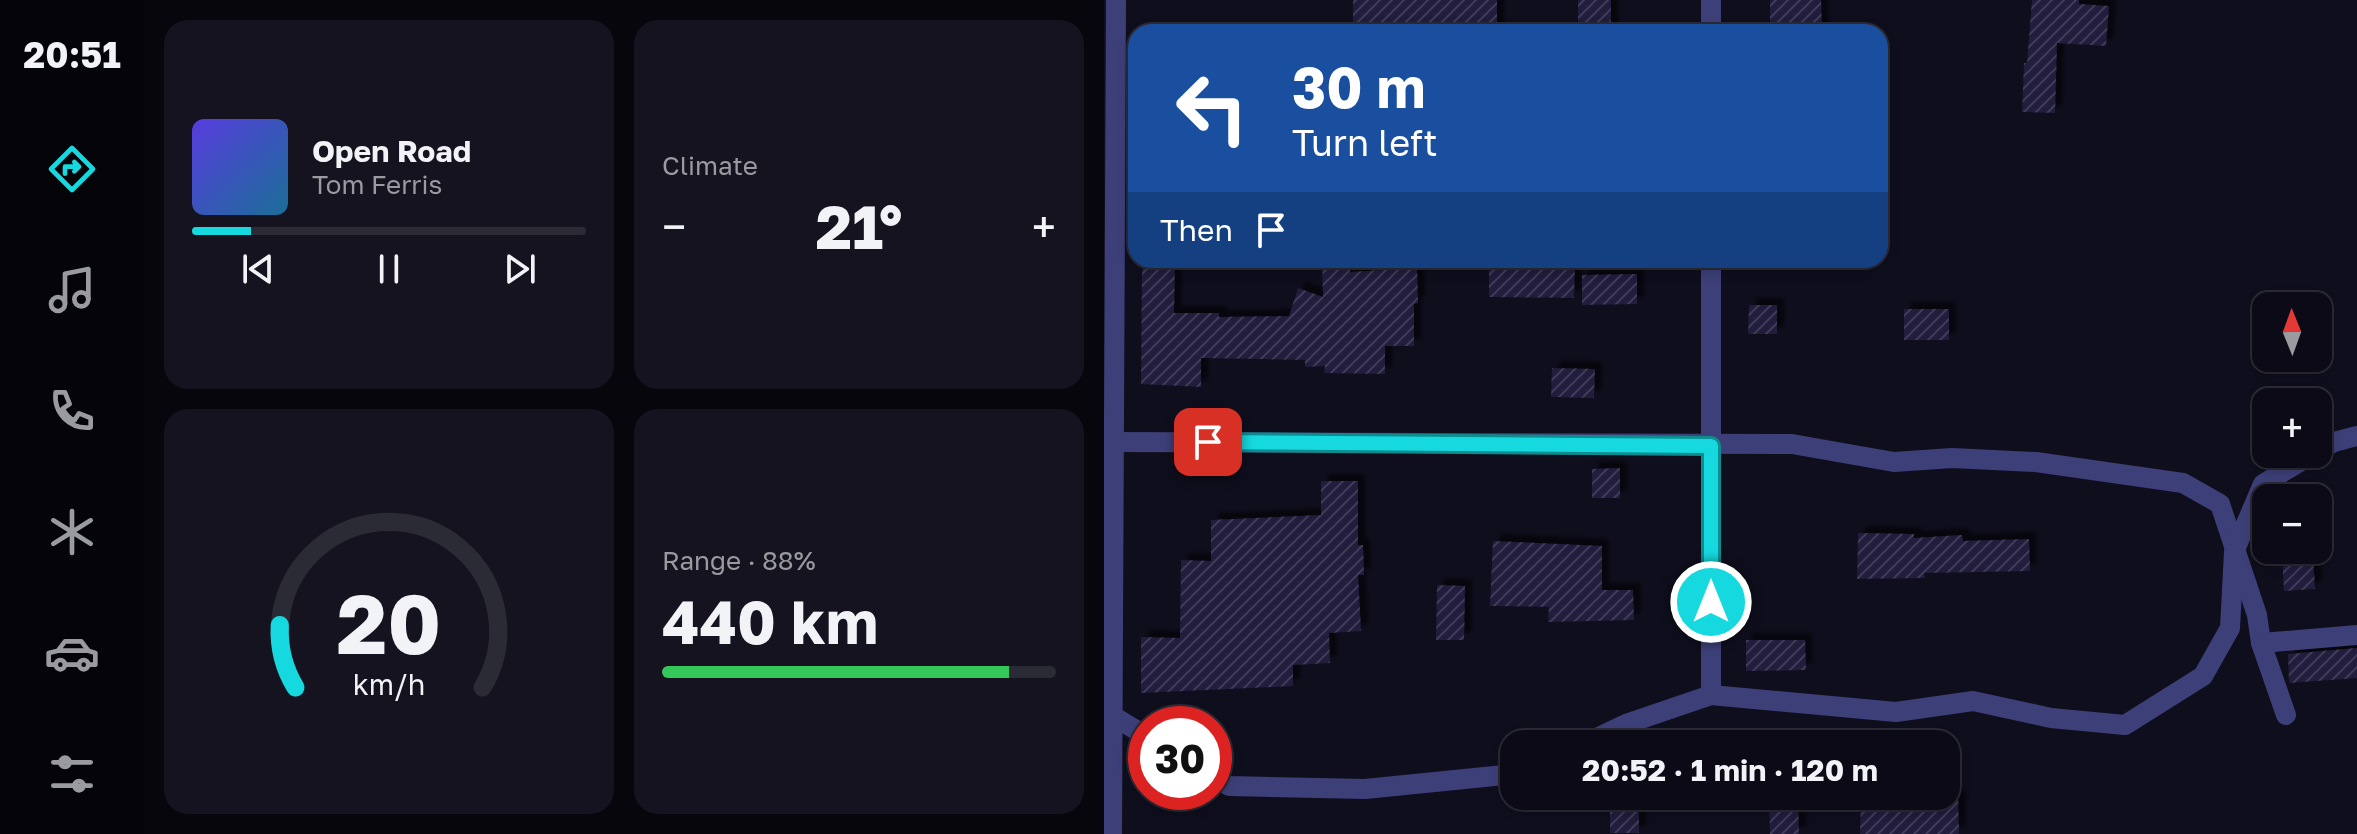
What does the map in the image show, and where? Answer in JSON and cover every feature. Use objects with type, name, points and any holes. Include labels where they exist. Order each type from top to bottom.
[{"type":"street","points":[[1112,834],[1108,716],[1110,160],[1116,0]]},
{"type":"street","points":[[1711,0],[1711,24]]},
{"type":"street","points":[[1711,268],[1711,695]]},
{"type":"street","points":[[2332,443],[2357,436]]},
{"type":"street","points":[[1109,442],[1792,444],[1894,462],[1952,458],[2036,462],[2183,483],[2220,504],[2286,715]]},
{"type":"street","points":[[1613,730],[1711,695],[1896,712],[1973,701],[2051,718],[2125,725],[2203,676],[2230,628],[2234,552],[2263,484],[2290,468]]},
{"type":"street","points":[[2261,643],[2357,635]]},
{"type":"street","points":[[1108,716],[1128,727]]},
{"type":"street","points":[[1232,786],[1365,789],[1500,775]]},
{"type":"building","points":[[1353,0],[1497,0],[1497,24],[1353,24]]},
{"type":"building","points":[[1578,0],[1611,0],[1611,24],[1578,24]]},
{"type":"building","points":[[1770,0],[1821,0],[1822,24],[1770,24]]},
{"type":"building","points":[[2032,0],[2079,0],[2079,4],[2109,6],[2106,46],[2057,43],[2055,113],[2022,112]]},
{"type":"building","points":[[1142,268],[1175,268],[1174,313],[1219,313],[1219,317],[1289,316],[1298,288],[1323,297],[1322,268],[1350,268],[1350,272],[1417,268],[1414,346],[1385,346],[1385,374],[1324,373],[1325,366],[1305,367],[1305,360],[1201,358],[1201,387],[1141,384]]},
{"type":"building","points":[[1489,268],[1575,268],[1574,298],[1489,297]]},
{"type":"building","points":[[1637,274],[1637,304],[1582,305],[1582,275]]},
{"type":"building","points":[[1749,305],[1777,305],[1777,334],[1748,334]]},
{"type":"building","points":[[1904,309],[1949,309],[1949,340],[1904,340]]},
{"type":"building","points":[[1552,368],[1595,369],[1594,398],[1551,397]]},
{"type":"building","points":[[1620,468],[1620,498],[1592,498],[1592,469]]},
{"type":"building","points":[[1321,481],[1358,481],[1358,545],[1363,545],[1364,575],[1358,575],[1361,631],[1329,633],[1330,663],[1293,665],[1293,686],[1141,693],[1141,637],[1180,638],[1181,560],[1211,561],[1211,520],[1321,515]]},
{"type":"building","points":[[1858,533],[1914,534],[1914,538],[1962,535],[1963,541],[2029,539],[2030,571],[1924,573],[1925,578],[1857,579]]},
{"type":"building","points":[[1493,541],[1602,546],[1602,590],[1633,590],[1634,620],[1548,622],[1549,607],[1490,606]]},
{"type":"building","points":[[2282,564],[2314,564],[2315,589],[2284,591]]},
{"type":"building","points":[[1437,585],[1465,586],[1464,640],[1436,640]]},
{"type":"building","points":[[1746,640],[1805,640],[1806,670],[1746,671]]},
{"type":"building","points":[[2357,648],[2357,678],[2289,683],[2288,654]]},
{"type":"building","points":[[1610,810],[1639,810],[1639,833],[1610,833]]},
{"type":"building","points":[[1769,810],[1798,810],[1799,834],[1770,834]]},
{"type":"building","points":[[1861,810],[1958,810],[1959,834],[1860,834]]},
{"type":"route","points":[[1208,442],[1711,446],[1711,602]]}]
